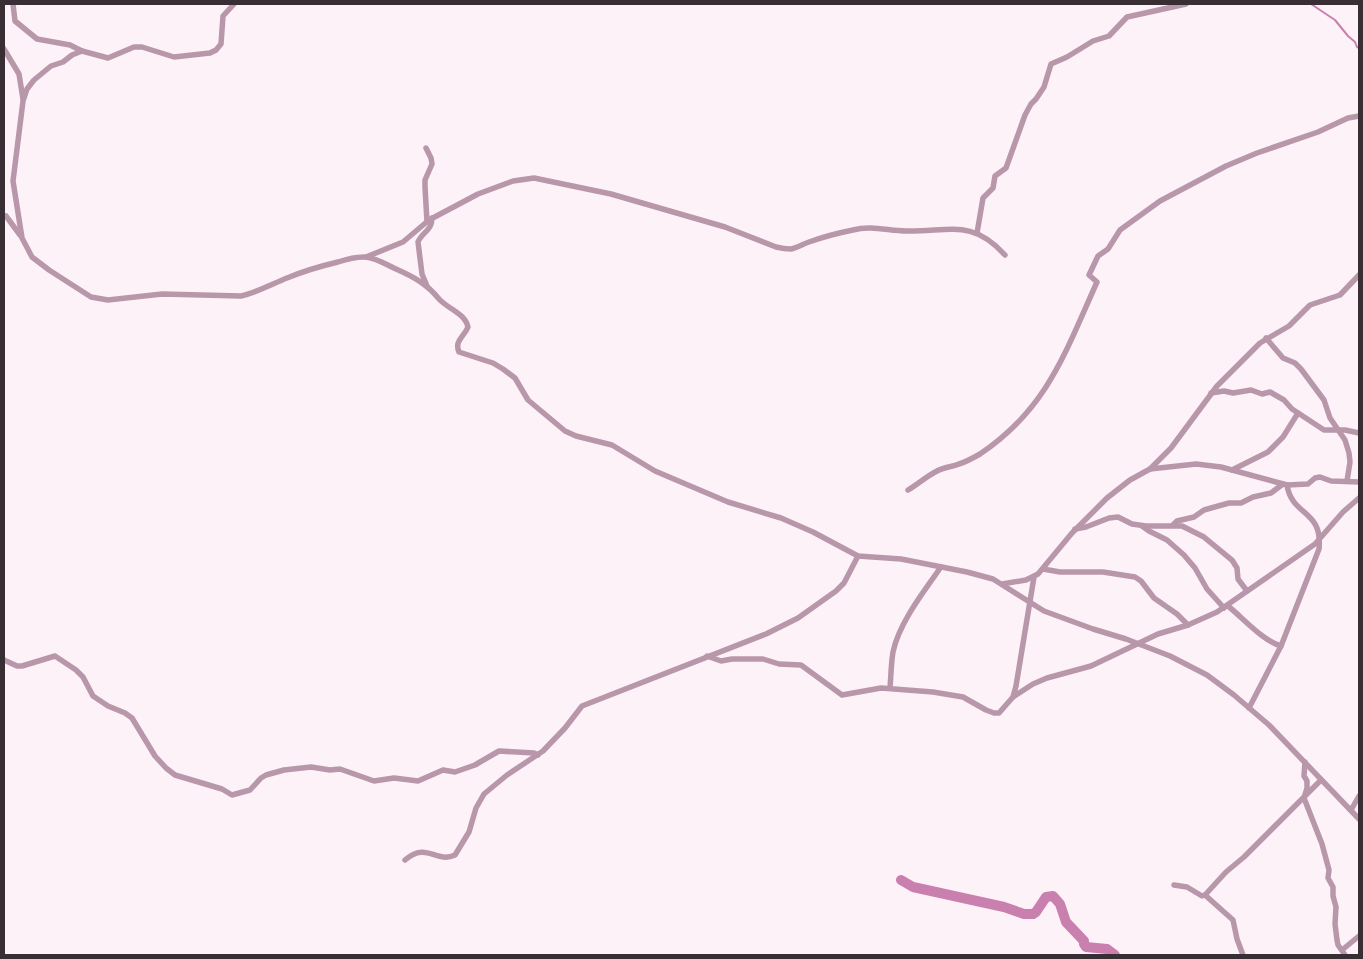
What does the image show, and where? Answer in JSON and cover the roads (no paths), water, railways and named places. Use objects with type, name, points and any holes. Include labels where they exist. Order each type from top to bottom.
[{"type":"street","points":[[13,4],[16,21],[37,39],[70,45],[82,51],[108,58],[134,47],[142,47],[174,57],[210,53],[216,50],[220,44],[223,18],[234,4]]},
{"type":"street","points":[[977,232],[983,198],[993,188],[996,176],[1006,168],[1025,115],[1044,87],[1051,64],[1067,57],[1093,41],[1109,36],[1127,18],[1186,4]]},
{"type":"street","points":[[4,49],[19,74],[23,102]]},
{"type":"street","points":[[22,238],[13,181],[23,102],[27,89],[34,80],[51,66],[64,62],[72,55],[82,51]]},
{"type":"street","points":[[908,490],[937,471],[959,465],[980,454],[1030,411],[1042,395],[1072,342],[1096,282],[1089,275],[1094,263],[1108,249],[1120,230],[1160,201],[1226,166],[1284,142],[1318,132],[1348,118],[1359,116]]},
{"type":"street","points":[[426,148],[432,164],[425,187],[431,227],[418,242],[422,274],[427,286]]},
{"type":"street","points":[[18,213],[5,216],[22,238],[32,257],[91,297],[108,300],[162,294],[241,296],[252,294],[288,278],[323,266],[366,257],[403,242],[447,209],[493,188],[518,180],[534,178],[611,194],[725,227],[776,247],[791,249],[818,239],[862,228],[907,231],[942,228],[977,232],[1005,255]]},
{"type":"street","points":[[366,257],[412,276],[427,286],[444,304],[465,319],[467,331],[458,342],[459,352],[503,368],[515,378],[528,400],[565,431],[612,445],[655,471],[728,502],[781,518],[813,532],[858,556],[901,559],[982,575],[1002,584],[1030,604],[1055,616],[1170,656],[1207,675],[1249,708],[1305,762],[1359,819]]},
{"type":"street","points":[[1002,584],[1034,577],[1043,569],[1075,529],[1120,487],[1150,469],[1170,448],[1224,378],[1266,338],[1289,326],[1310,305],[1340,295],[1359,275]]},
{"type":"street","points":[[1266,338],[1283,358],[1295,363],[1324,400],[1330,418],[1345,440],[1349,453],[1350,462],[1347,481]]},
{"type":"street","points":[[1211,393],[1224,391],[1234,393],[1251,390],[1262,394],[1270,392],[1284,400],[1290,407],[1324,430],[1338,429],[1359,433]]},
{"type":"street","points":[[1232,470],[1268,452],[1283,437],[1298,413]]},
{"type":"street","points":[[1150,469],[1196,464],[1232,470],[1285,485],[1308,484],[1315,478],[1320,477],[1331,481],[1359,482]]},
{"type":"street","points":[[1173,525],[1176,522],[1194,517],[1204,510],[1229,503],[1241,503],[1250,498],[1271,493],[1285,485]]},
{"type":"street","points":[[1249,708],[1282,646],[1317,555],[1320,539],[1318,528],[1292,500],[1285,485]]},
{"type":"street","points":[[707,656],[721,661],[763,659],[779,664],[801,666],[842,695],[890,688],[963,697],[996,714],[1001,712],[1013,697],[1033,684],[1046,678],[1091,666],[1158,634],[1188,625],[1226,607],[1320,539],[1359,498]]},
{"type":"street","points":[[1075,529],[1118,517],[1132,524],[1142,526],[1182,526],[1192,530],[1226,554],[1234,564],[1238,578],[1247,591]]},
{"type":"street","points":[[1142,526],[1167,540],[1184,555],[1195,568],[1207,589],[1226,607],[1267,639],[1282,646]]},
{"type":"street","points":[[405,860],[416,853],[429,852],[445,858],[455,856],[469,832],[476,808],[484,794],[507,775],[538,755],[566,728],[582,706],[766,634],[798,618],[840,587],[848,578],[858,556]]},
{"type":"street","points":[[890,688],[893,651],[898,637],[910,613],[941,567]]},
{"type":"street","points":[[1043,569],[1060,572],[1103,572],[1135,577],[1141,580],[1154,598],[1177,614],[1188,625]]},
{"type":"street","points":[[1013,697],[1034,577]]},
{"type":"street","points":[[4,660],[17,666],[22,666],[55,656],[83,677],[94,696],[100,702],[132,718],[155,756],[166,768],[175,775],[222,789],[232,795],[250,790],[266,775],[295,769],[311,767],[330,770],[344,769],[374,781],[394,778],[418,781],[443,770],[455,772],[475,765],[499,751],[534,753],[538,755]]},
{"type":"street","points":[[1305,762],[1304,776],[1307,788],[1304,798],[1322,844],[1329,870],[1328,878],[1332,886],[1336,907],[1335,924],[1337,940],[1343,953],[1359,936]]},
{"type":"street","points":[[1205,895],[1226,872],[1244,858],[1283,816],[1321,780]]},
{"type":"street","points":[[1351,810],[1359,796]]},
{"type":"street","points":[[1174,885],[1187,887],[1202,896],[1205,895],[1233,920],[1243,955]]},
{"type":"waterway","points":[[1311,4],[1335,20],[1359,48]]},
{"type":"waterway","points":[[901,880],[913,887],[1004,907],[1024,914],[1033,914],[1046,897],[1053,896],[1060,904],[1066,922],[1084,941],[1086,947],[1107,949],[1115,955]]}]
